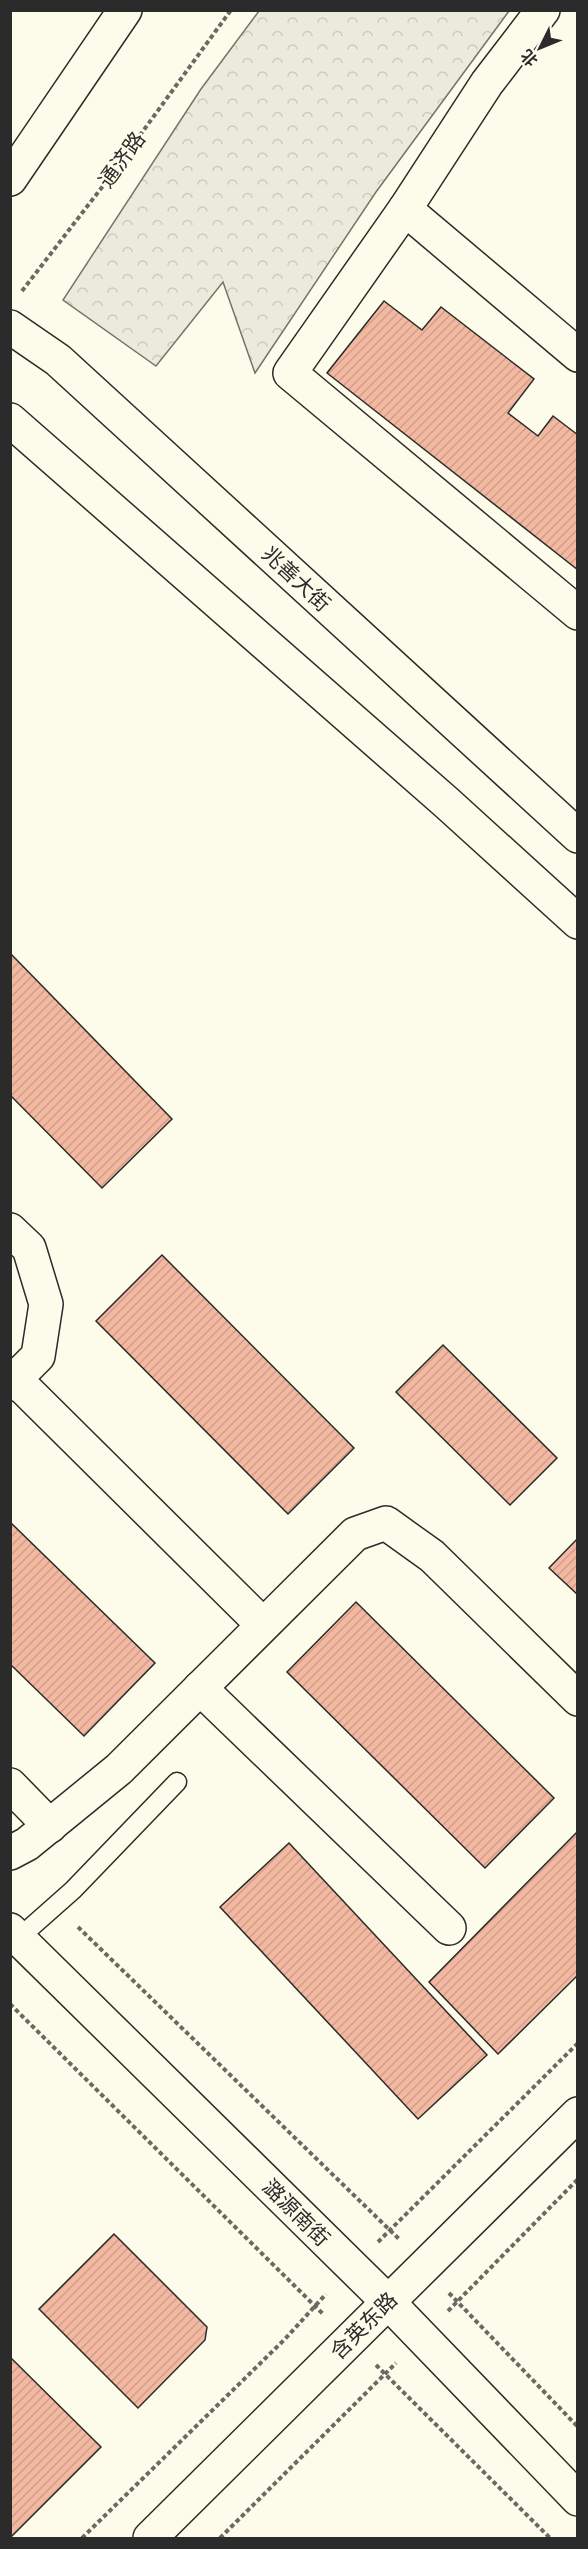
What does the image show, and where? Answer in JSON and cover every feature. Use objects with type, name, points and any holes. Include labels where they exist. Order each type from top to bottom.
[{"type":"street","points":[[10,179],[125,10]]},
{"type":"street","points":[[543,10],[488,83],[405,209],[290,373],[578,613]]},
{"type":"street","points":[[405,209],[578,355]]},
{"type":"street","name":"兆善大街","points":[[14,312],[58,360],[578,836]]},
{"type":"street","points":[[10,420],[447,802],[578,922]]},
{"type":"street","points":[[10,1230],[29,1248],[46,1304],[38,1356],[13,1381],[263,1625]]},
{"type":"street","points":[[10,1853],[27,1844],[119,1769],[355,1534],[386,1523],[432,1556],[578,1699]]},
{"type":"street","points":[[200,1688],[449,1928]]},
{"type":"street","points":[[10,1785],[50,1826]]},
{"type":"street","name":"潞源南街","points":[[13,1938],[387,2301],[578,2499]]},
{"type":"street","name":"含英东路","points":[[150,2538],[578,2114]]},
{"type":"lane","points":[[13,1938],[73,1890],[177,1782]]},
{"type":"path","name":"通济路","points":[[14,312],[231,10]]},
{"type":"path","points":[[55,1905],[425,2266],[578,2427]]},
{"type":"path","points":[[10,2004],[550,2538]]},
{"type":"green space","points":[[259,11],[509,11],[376,192],[255,373],[223,282],[156,366],[63,300],[201,89]]},
{"type":"building","points":[[384,301],[422,330],[441,307],[534,379],[508,413],[538,436],[553,416],[578,435],[578,570],[327,373]]},
{"type":"building","points":[[10,953],[172,1119],[102,1188],[10,1095]]},
{"type":"building","points":[[162,1255],[354,1448],[288,1514],[96,1321]]},
{"type":"building","points":[[443,1345],[557,1458],[510,1505],[396,1392]]},
{"type":"building","points":[[10,1522],[155,1663],[84,1736],[10,1664]]},
{"type":"building","points":[[578,1538],[578,1595],[549,1568]]},
{"type":"building","points":[[356,1602],[554,1798],[485,1868],[287,1672]]},
{"type":"building","points":[[578,1831],[578,1975],[498,2054],[429,1982]]},
{"type":"building","points":[[289,1843],[487,2055],[418,2119],[220,1907]]},
{"type":"building","points":[[114,2234],[207,2327],[205,2340],[138,2408],[39,2309]]},
{"type":"building","points":[[10,2357],[101,2447],[10,2538]]}]
